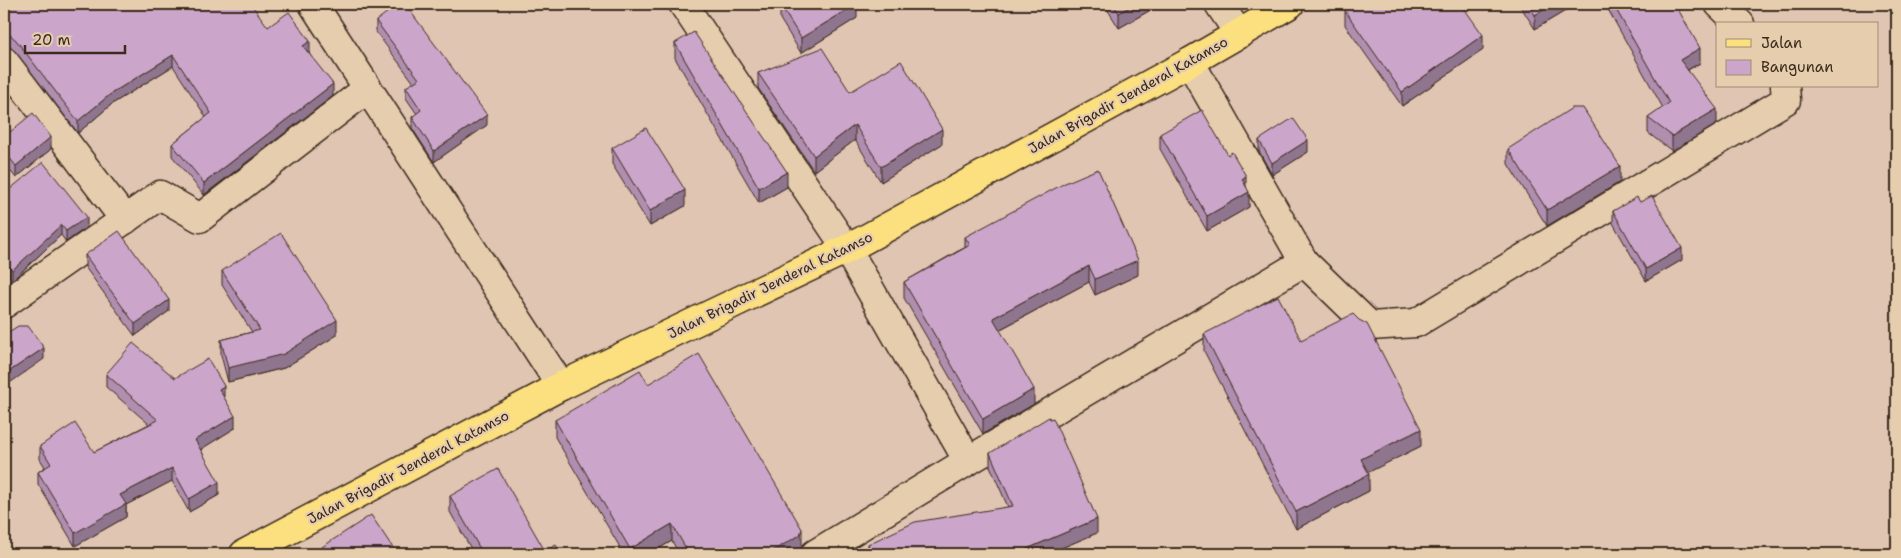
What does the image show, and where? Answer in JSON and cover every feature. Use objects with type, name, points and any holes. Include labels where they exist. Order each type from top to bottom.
[{"type":"main road","name":"Jalan Brigadir Jenderal Katamso","points":[[244,554],[561,386],[847,249],[1190,62],[1290,4]]},
{"type":"street","points":[[313,4],[561,386]]},
{"type":"street","points":[[683,4],[847,249],[968,461]]},
{"type":"street","points":[[1219,4],[1239,34]]},
{"type":"street","points":[[1719,4],[1738,22]]},
{"type":"street","points":[[4,61],[125,220]]},
{"type":"street","points":[[1190,62],[1304,262],[1370,326],[1416,323],[1786,100],[1785,88]]},
{"type":"street","points":[[4,304],[160,195],[200,218],[367,88]]},
{"type":"street","points":[[815,554],[1304,262]]},
{"type":"building","points":[[4,4],[251,4],[268,27],[289,12],[310,41],[303,46],[333,84],[204,183],[172,144],[211,113],[173,55],[112,93],[78,121],[16,40],[10,35],[4,35]]},
{"type":"building","points":[[398,4],[405,4],[487,115],[434,151],[412,117],[421,110],[406,87],[419,79],[376,21]]},
{"type":"building","points":[[781,4],[857,4],[801,38]]},
{"type":"building","points":[[1113,4],[1134,4],[1119,13]]},
{"type":"building","points":[[1355,4],[1461,4],[1483,35],[1402,92],[1345,11]]},
{"type":"building","points":[[1528,4],[1553,4],[1535,15]]},
{"type":"building","points":[[1613,4],[1675,4],[1700,48],[1680,60],[1717,109],[1672,136],[1648,118],[1669,103]]},
{"type":"building","points":[[694,32],[787,172],[759,188],[675,43]]},
{"type":"building","points":[[822,48],[850,92],[901,61],[942,129],[881,167],[855,125],[814,156],[758,73]]},
{"type":"building","points":[[1572,108],[1583,108],[1620,166],[1547,210],[1508,149]]},
{"type":"building","points":[[1202,110],[1228,155],[1232,152],[1246,176],[1242,179],[1249,192],[1207,216],[1160,134]]},
{"type":"building","points":[[33,113],[51,137],[16,166],[4,151],[4,137]]},
{"type":"building","points":[[1293,118],[1308,140],[1272,163],[1259,140]]},
{"type":"building","points":[[646,128],[685,190],[650,211],[612,148]]},
{"type":"building","points":[[43,162],[87,217],[66,231],[61,225],[17,266],[12,270],[9,266],[4,271],[4,194]]},
{"type":"building","points":[[1098,169],[1138,260],[1095,279],[1089,266],[993,318],[1034,389],[983,419],[904,282],[970,245],[965,237],[1065,183]]},
{"type":"building","points":[[1652,196],[1682,248],[1646,269],[1613,211],[1637,197],[1640,202]]},
{"type":"building","points":[[119,231],[169,300],[135,324],[85,255]]},
{"type":"building","points":[[281,233],[337,320],[284,354],[228,368],[221,340],[260,330],[222,271]]},
{"type":"building","points":[[1278,296],[1301,340],[1353,314],[1367,324],[1421,429],[1361,459],[1369,474],[1296,512],[1204,334]]},
{"type":"building","points":[[18,326],[28,326],[44,348],[4,375],[4,335]]},
{"type":"building","points":[[133,343],[175,378],[208,359],[224,386],[219,389],[235,416],[195,440],[219,482],[189,499],[172,468],[120,495],[126,504],[75,533],[38,472],[51,464],[40,446],[75,423],[94,452],[158,420],[106,374]]},
{"type":"building","points":[[699,354],[802,529],[800,535],[767,554],[689,554],[672,524],[630,549],[555,420],[640,370],[648,384]]},
{"type":"building","points":[[1049,417],[1050,419],[1053,418],[1097,519],[1015,554],[872,554],[868,544],[915,522],[1013,506],[990,453]]},
{"type":"building","points":[[498,469],[545,551],[556,545],[561,554],[483,554],[450,496]]},
{"type":"building","points":[[371,515],[397,554],[327,554],[322,547]]}]
